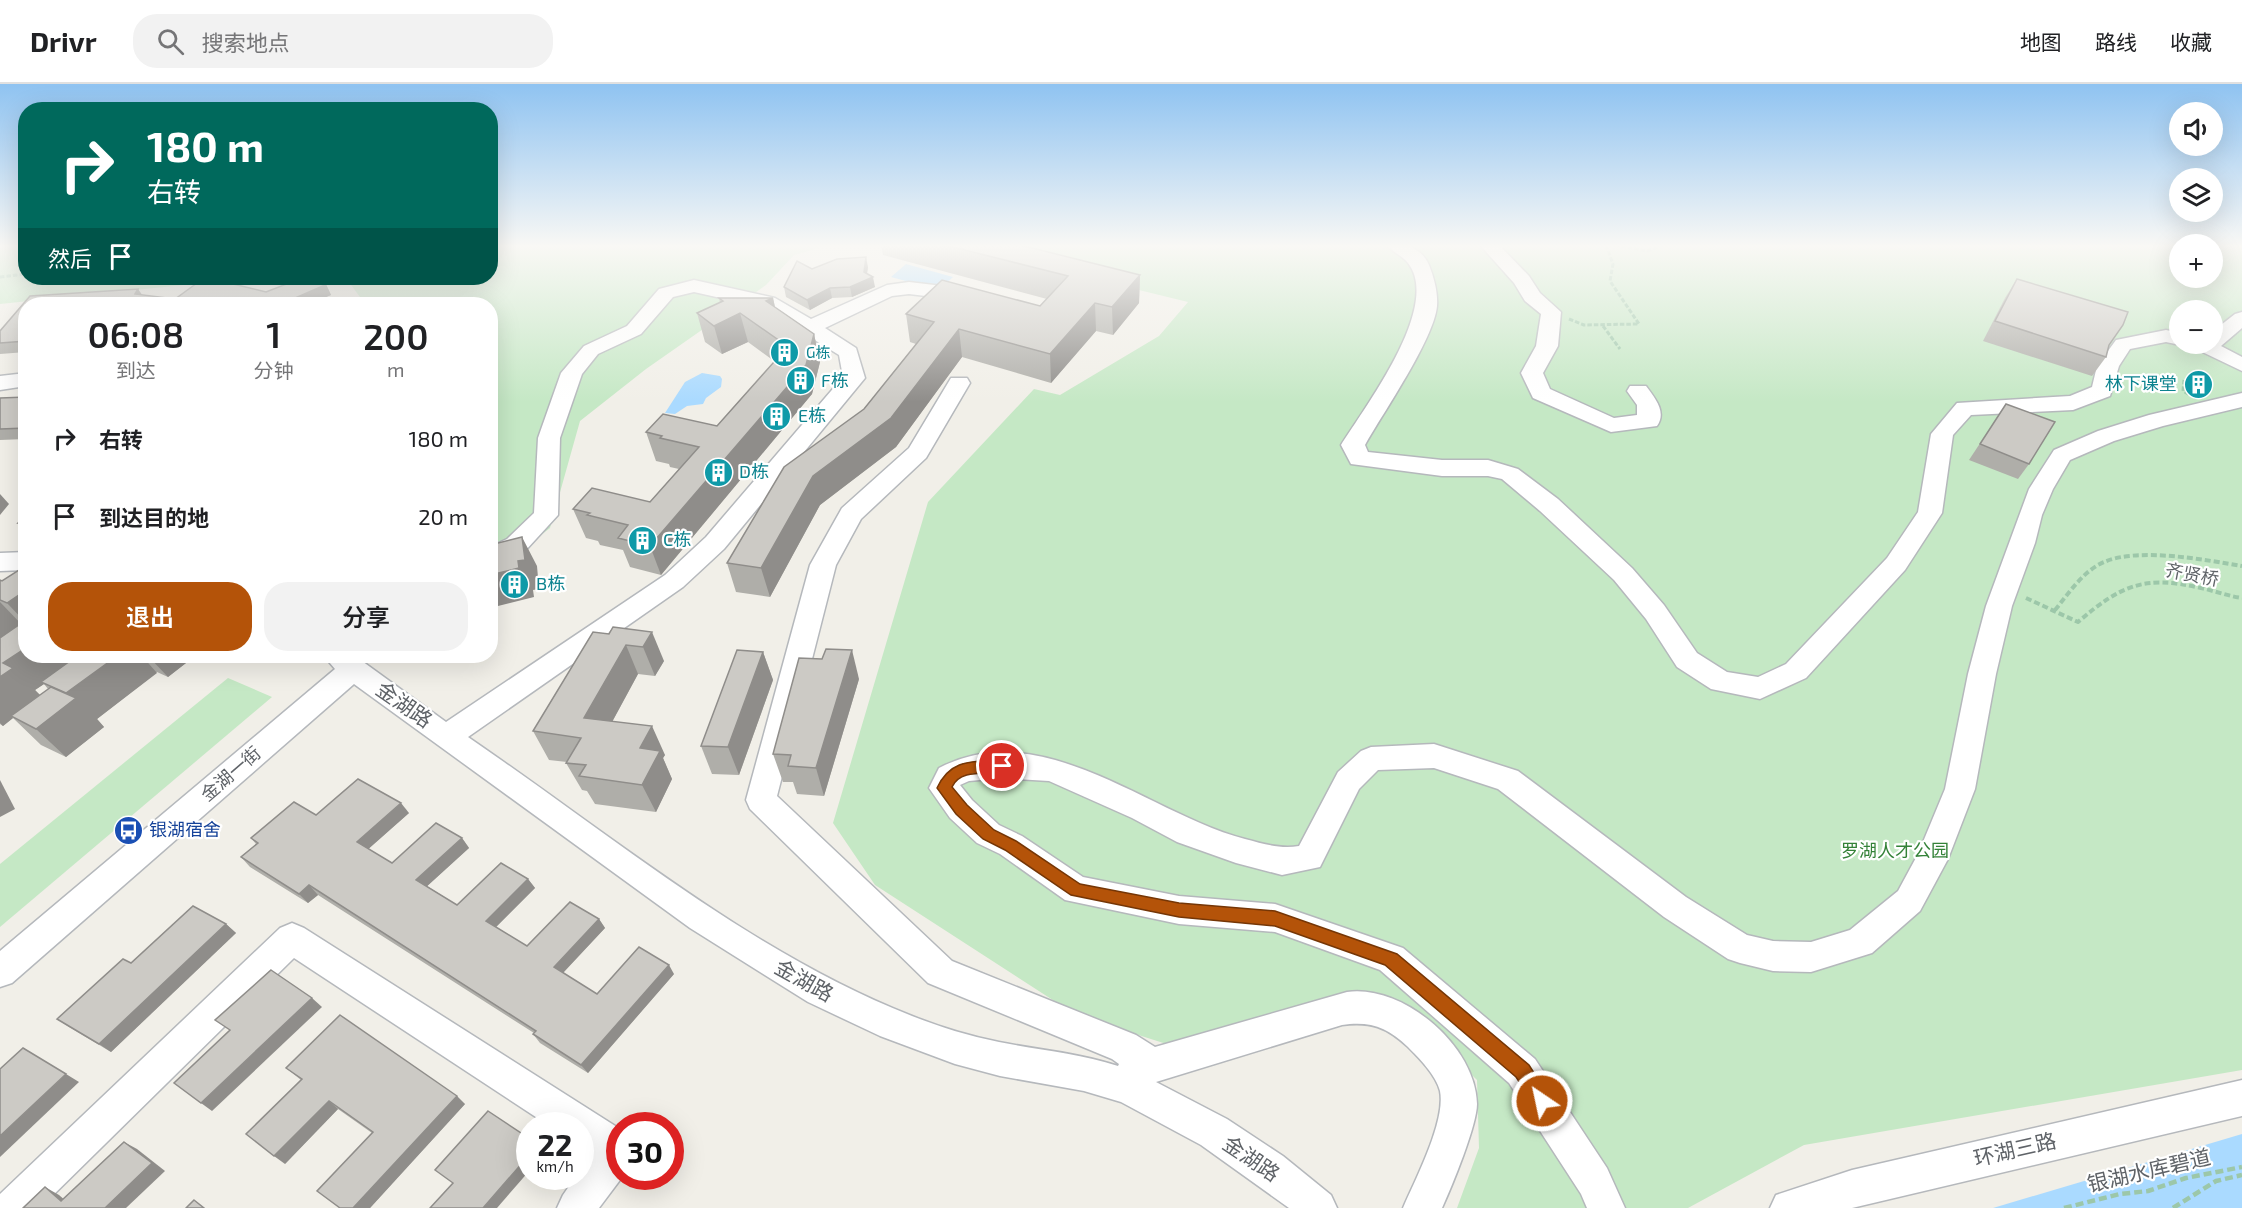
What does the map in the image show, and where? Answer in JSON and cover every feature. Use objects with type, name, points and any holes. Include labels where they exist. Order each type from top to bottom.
[{"type":"street","points":[[498,553],[516,545],[546,515],[549,438],[572,373],[591,350],[634,330],[662,297]]},
{"type":"street","points":[[447,736],[674,581],[716,543],[854,378],[849,352],[768,302],[747,297]]},
{"type":"street","points":[[809,328],[873,297]]},
{"type":"street","points":[[1426,297],[1427,306],[1418,335],[1353,445],[1359,459],[1442,468],[1488,468],[1510,474],[1549,505],[1623,574],[1655,612],[1687,660],[1721,682],[1760,688],[1796,671],[1896,564],[1930,513],[1942,434],[1965,408],[2073,403],[2102,391],[2108,366],[2122,344],[2169,337]]},
{"type":"street","points":[[1533,297],[1551,312],[1547,346],[1533,373],[1541,393],[1611,425],[1649,421],[1648,404],[1638,391]]},
{"type":"street","points":[[2223,333],[2242,318]]},
{"type":"street","points":[[2223,353],[2242,365]]},
{"type":"street","points":[[0,383],[18,380]]},
{"type":"street","points":[[959,383],[918,453],[851,514],[823,565],[761,800],[940,972],[1124,1047],[1151,1065]]},
{"type":"street","points":[[1606,1208],[1594,1181],[1522,1071],[1391,959],[1275,918],[1179,910],[1076,890],[977,825],[944,788],[949,777],[964,769],[1002,766],[1052,769],[1143,809],[1188,833],[1282,862],[1309,858],[1348,781],[1371,759],[1434,756],[1508,780],[1676,907],[1740,948],[1773,956],[1811,957],[1860,942],[1909,901],[1932,859],[1960,789],[1982,674],[2006,590],[2038,497],[2061,454],[2106,436],[2157,420],[2242,400]]},
{"type":"street","points":[[0,562],[18,561]]},
{"type":"street","name":"金湖一街","points":[[0,972],[344,663]]},
{"type":"street","name":"金湖路","points":[[346,663],[720,931],[825,993],[906,1029],[976,1053],[1097,1077],[1128,1087],[1210,1131],[1285,1181],[1318,1208]]},
{"type":"street","points":[[13,1208],[292,938],[560,1112]]},
{"type":"street","points":[[1097,1077],[1151,1065],[1342,1009],[1362,1006],[1381,1009],[1417,1032],[1431,1046],[1454,1081],[1460,1103],[1442,1168],[1422,1208]]},
{"type":"street","name":"环湖三路","points":[[1789,1208],[1852,1189],[2232,1100]]},
{"type":"street","points":[[594,1134],[619,1150],[594,1184]]},
{"type":"street","points":[[576,1208],[589,1190]]},
{"type":"path","points":[[1584,325],[1639,324],[1625,312],[1621,297]]},
{"type":"path","points":[[1603,326],[1620,349]]},
{"type":"path","points":[[2055,610],[2085,575],[2105,561],[2173,558],[2242,566]]},
{"type":"path","name":"齐贤桥","points":[[2078,622],[2111,593],[2145,582],[2178,583],[2242,598]]},
{"type":"path","points":[[2006,590],[2078,622]]},
{"type":"path","name":"银湖水库碧道","points":[[2064,1208],[2120,1194],[2148,1191],[2186,1178],[2242,1167]]},
{"type":"path","name":"银湖水库碧道","points":[[2173,1208],[2216,1181],[2242,1175]]},
{"type":"green space","points":[[0,297],[18,297],[18,302],[0,304]]},
{"type":"green space","points":[[498,297],[748,297],[646,369],[580,421],[550,528],[513,557],[498,564]]},
{"type":"green space","name":"罗湖人才公园","points":[[1169,297],[2242,297],[2242,1070],[1804,1145],[1688,1208],[1457,1208],[1479,1148],[1477,1080],[1401,1005],[1179,1048],[1076,1015],[875,885],[833,823],[928,502],[1034,389],[1060,395],[1159,336],[1188,302]]},
{"type":"green space","points":[[228,678],[272,697],[0,927],[0,864]]},
{"type":"water","points":[[702,373],[720,376],[721,387],[706,398],[703,404],[687,406],[675,414],[665,413],[685,382]]},
{"type":"water","points":[[2242,1134],[2242,1208],[1993,1208]]},
{"type":"building","points":[[924,297],[1008,297],[1040,306],[1048,297],[1120,297],[1112,307],[1095,303],[1050,354],[959,329],[891,418],[813,476],[761,568],[727,563],[784,467],[864,409],[934,322],[906,314]]},
{"type":"building","points":[[2007,297],[2079,297],[2128,312],[2123,325],[2109,345],[2106,357],[1995,321]]},
{"type":"building","points":[[719,298],[773,298],[766,301],[814,334],[806,365],[650,546],[618,538],[628,525],[587,515],[590,513],[573,509],[592,488],[650,502],[699,447],[660,438],[662,436],[646,432],[663,414],[717,426],[774,362],[780,341],[740,313],[714,326],[697,313],[723,301]]},
{"type":"building","points":[[18,310],[18,342],[0,343],[0,331]]},
{"type":"building","points":[[18,397],[18,428],[0,429],[0,398]]},
{"type":"building","points":[[2006,404],[2055,422],[2029,464],[1980,444]]},
{"type":"building","points":[[522,537],[525,560],[518,561],[519,568],[498,573],[498,543]]},
{"type":"building","points":[[18,571],[18,595],[7,603],[0,600],[0,580],[2,581]]},
{"type":"building","points":[[18,626],[18,653],[3,663],[13,668],[0,677],[0,638]]},
{"type":"building","points":[[613,627],[652,632],[643,647],[626,645],[584,718],[652,726],[640,748],[660,751],[642,785],[579,776],[586,765],[566,763],[581,738],[533,731],[593,632],[609,634]]},
{"type":"building","points":[[826,649],[852,650],[816,768],[788,766],[791,755],[773,754],[799,658],[822,659]]},
{"type":"building","points":[[737,650],[763,652],[728,747],[701,746]]},
{"type":"building","points":[[67,663],[107,663],[66,693],[41,682]]},
{"type":"building","points":[[51,687],[76,698],[36,729],[11,716]]},
{"type":"building","points":[[358,779],[401,803],[357,842],[392,863],[436,823],[462,838],[416,880],[457,905],[501,863],[528,879],[486,921],[527,946],[570,902],[599,919],[554,967],[597,994],[639,947],[669,965],[581,1065],[533,1034],[536,1031],[309,885],[299,894],[241,857],[258,843],[251,838],[294,802],[316,815]]},
{"type":"building","points":[[193,906],[226,924],[99,1044],[57,1019],[123,959],[131,963]]},
{"type":"building","points":[[271,970],[312,998],[201,1103],[174,1083],[230,1030],[215,1020]]},
{"type":"building","points":[[340,1015],[457,1096],[353,1208],[340,1208],[317,1191],[373,1132],[329,1101],[274,1156],[246,1134],[302,1079],[286,1068]]},
{"type":"building","points":[[23,1048],[66,1074],[0,1136],[0,1069]]},
{"type":"building","points":[[488,1111],[516,1130],[516,1170],[483,1208],[430,1208],[453,1183],[435,1170]]},
{"type":"building","points":[[124,1142],[152,1163],[105,1208],[23,1208],[45,1187],[61,1201]]},
{"type":"building","points":[[194,1200],[204,1208],[186,1208]]},
{"type":"place","name":"G栋","points":[[785,353]]},
{"type":"place","name":"F栋","points":[[800,381]]},
{"type":"place","name":"林下课堂","points":[[2198,384]]},
{"type":"place","name":"E栋","points":[[777,416]]},
{"type":"place","name":"D栋","points":[[718,472]]},
{"type":"place","name":"C栋","points":[[642,540]]},
{"type":"place","name":"B栋","points":[[515,584]]},
{"type":"place","name":"银湖宿舍","points":[[128,830]]},
{"type":"route","points":[[1002,766],[964,769],[949,777],[944,788],[961,809],[988,834],[1011,845],[1076,890],[1179,910],[1275,918],[1391,959],[1522,1071],[1542,1101]]}]
